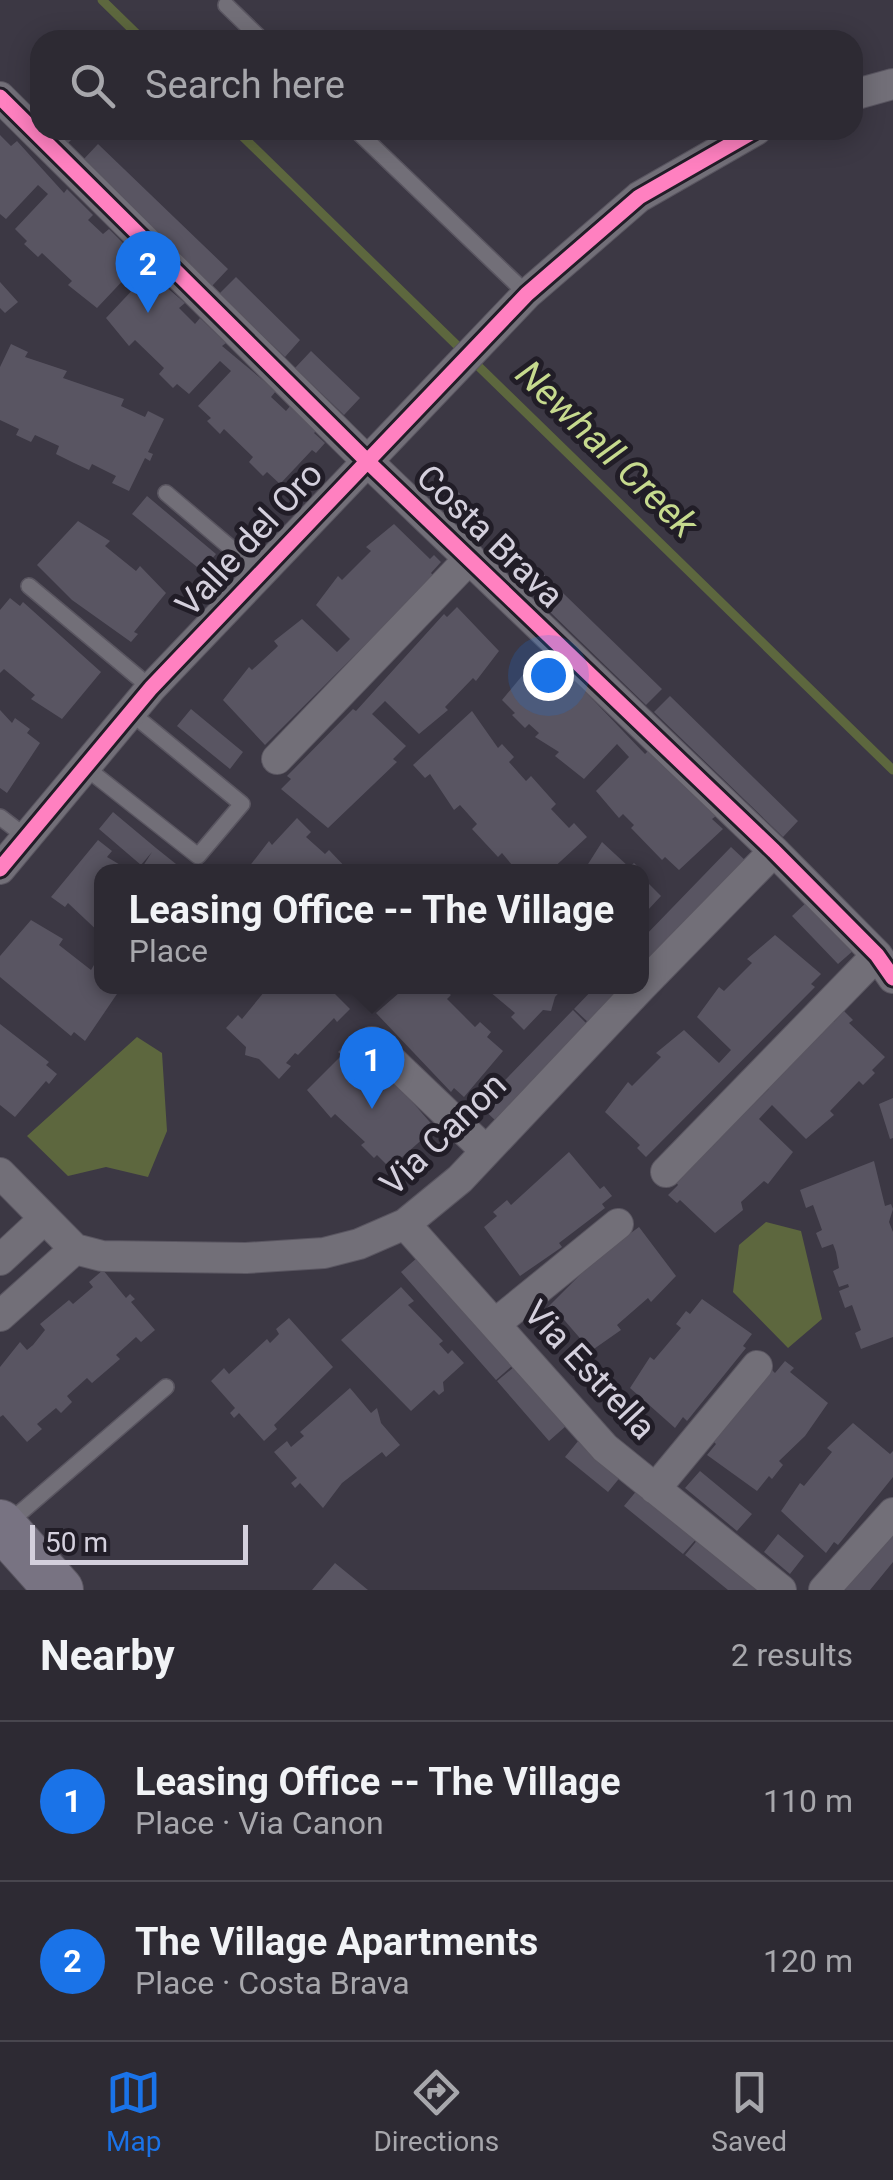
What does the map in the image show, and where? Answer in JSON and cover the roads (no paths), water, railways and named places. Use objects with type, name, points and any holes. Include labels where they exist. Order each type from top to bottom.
[{"type":"main road","points":[[2,1526],[60,1590]]},
{"type":"street","points":[[863,92],[893,84]]},
{"type":"street","name":"Costa Brava","points":[[0,97],[30,127]]},
{"type":"street","name":"Costa Brava","points":[[43,140],[366,460],[774,851],[885,966]]},
{"type":"street","name":"Valle del Oro","points":[[0,869],[130,712],[258,571],[521,300],[639,196],[738,140]]},
{"type":"street","points":[[277,759],[470,558]]},
{"type":"street","name":"Via Canon","points":[[649,979],[774,851]]},
{"type":"street","points":[[666,1172],[885,966]]},
{"type":"street","name":"Via Canon","points":[[74,1249],[102,1256],[228,1258],[324,1253],[405,1224],[460,1179],[634,994]]},
{"type":"street","points":[[372,1042],[484,1150]]},
{"type":"street","points":[[0,1172],[74,1249],[0,1316]]},
{"type":"street","points":[[0,1260],[43,1220]]},
{"type":"street","name":"Via Estrella","points":[[405,1224],[604,1448],[781,1590]]},
{"type":"street","points":[[494,1324],[618,1224]]},
{"type":"street","points":[[655,1488],[757,1366]]},
{"type":"street","points":[[824,1590],[893,1513]]},
{"type":"lane","points":[[226,5],[252,30]]},
{"type":"lane","points":[[366,140],[521,300]]},
{"type":"lane","points":[[166,493],[258,571]]},
{"type":"lane","points":[[29,586],[151,688]]},
{"type":"lane","points":[[84,768],[198,856],[242,804],[130,712]]},
{"type":"lane","points":[[0,816],[26,837]]},
{"type":"lane","points":[[2,1526],[166,1387]]},
{"type":"waterway","name":"Newhall Creek","points":[[102,0],[133,30]]},
{"type":"waterway","name":"Newhall Creek","points":[[246,140],[893,770]]},
{"type":"place","name":"The Village Apartments","points":[[148,313]]},
{"type":"place","name":"Leasing Office -- The Village","points":[[372,1109]]}]
